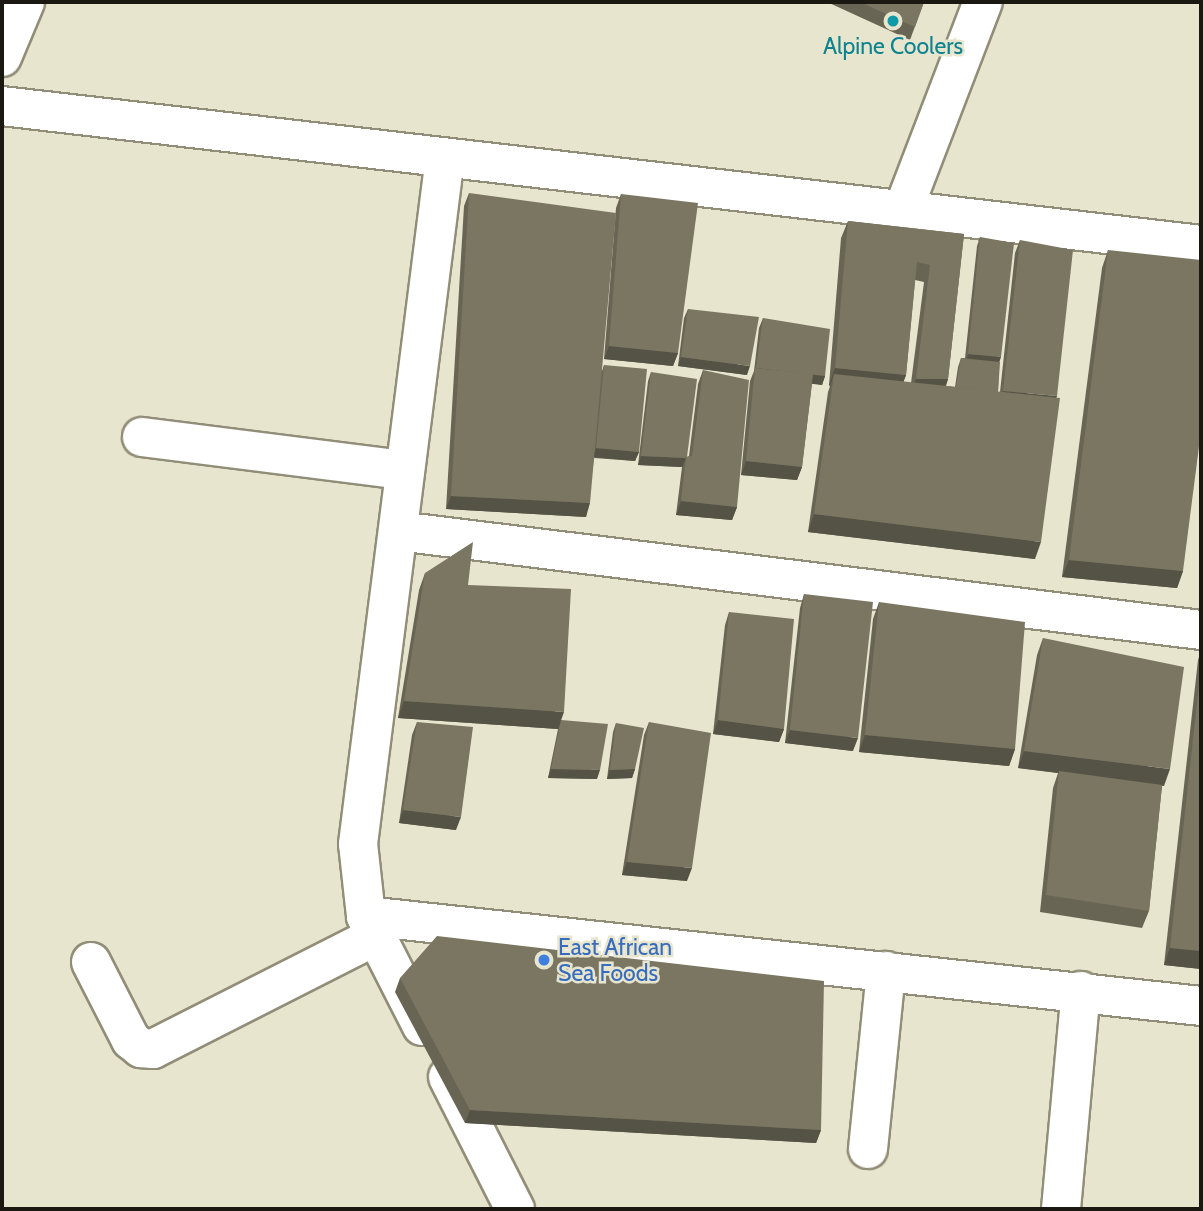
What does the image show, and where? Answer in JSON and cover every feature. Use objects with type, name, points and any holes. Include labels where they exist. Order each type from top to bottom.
[{"type":"street","points":[[2,57],[25,2]]},
{"type":"street","points":[[903,210],[984,2]]},
{"type":"street","points":[[2,106],[1201,245]]},
{"type":"street","points":[[445,157],[358,844],[371,926],[515,1209]]},
{"type":"street","points":[[142,437],[405,470]]},
{"type":"street","points":[[398,531],[1201,630]]},
{"type":"street","points":[[91,962],[131,1041],[153,1049],[371,926],[886,971],[1201,1006]]},
{"type":"street","points":[[868,1149],[886,971]]},
{"type":"street","points":[[1061,1209],[1081,991]]},
{"type":"building","points":[[860,2],[924,2],[915,27]]},
{"type":"building","points":[[469,193],[616,213],[590,503],[451,496]]},
{"type":"building","points":[[621,194],[698,203],[678,353],[609,346]]},
{"type":"building","points":[[848,221],[964,234],[948,379],[916,379],[930,265],[917,262],[906,375],[835,368]]},
{"type":"building","points":[[980,237],[1014,243],[1001,357],[968,354]]},
{"type":"building","points":[[1020,240],[1073,250],[1057,396],[1003,391]]},
{"type":"building","points":[[1108,250],[1201,260],[1201,431],[1183,571],[1069,560]]},
{"type":"building","points":[[688,309],[759,317],[750,366],[681,357]]},
{"type":"building","points":[[763,318],[830,329],[825,376],[756,368]]},
{"type":"building","points":[[961,358],[1000,362],[998,392],[956,387]]},
{"type":"building","points":[[604,365],[647,369],[639,452],[596,448]]},
{"type":"building","points":[[755,368],[813,374],[802,467],[746,461]]},
{"type":"building","points":[[703,370],[749,380],[737,507],[681,501],[686,457],[692,456]]},
{"type":"building","points":[[651,372],[697,379],[686,458],[641,456]]},
{"type":"building","points":[[834,374],[1060,398],[1041,542],[814,514]]},
{"type":"building","points":[[473,542],[468,585],[571,589],[564,712],[404,701],[425,573]]},
{"type":"building","points":[[804,594],[873,602],[858,738],[790,730]]},
{"type":"building","points":[[879,602],[1025,622],[1015,749],[865,735]]},
{"type":"building","points":[[729,612],[794,619],[784,729],[718,720]]},
{"type":"building","points":[[1043,638],[1184,667],[1170,769],[1024,751]]},
{"type":"building","points":[[1201,667],[1201,951],[1170,948]]},
{"type":"building","points":[[561,720],[608,724],[600,770],[551,769]]},
{"type":"building","points":[[417,722],[473,727],[461,817],[403,810]]},
{"type":"building","points":[[649,722],[711,733],[692,868],[627,862]]},
{"type":"building","points":[[616,723],[644,728],[635,769],[610,770]]},
{"type":"building","points":[[1059,771],[1162,785],[1149,911],[1046,895]]},
{"type":"building","points":[[437,936],[824,981],[821,1130],[470,1110],[400,978]]},
{"type":"place","name":"Alpine Coolers","points":[[893,21]]},
{"type":"place","name":"East African Sea Foods","points":[[544,960]]}]
